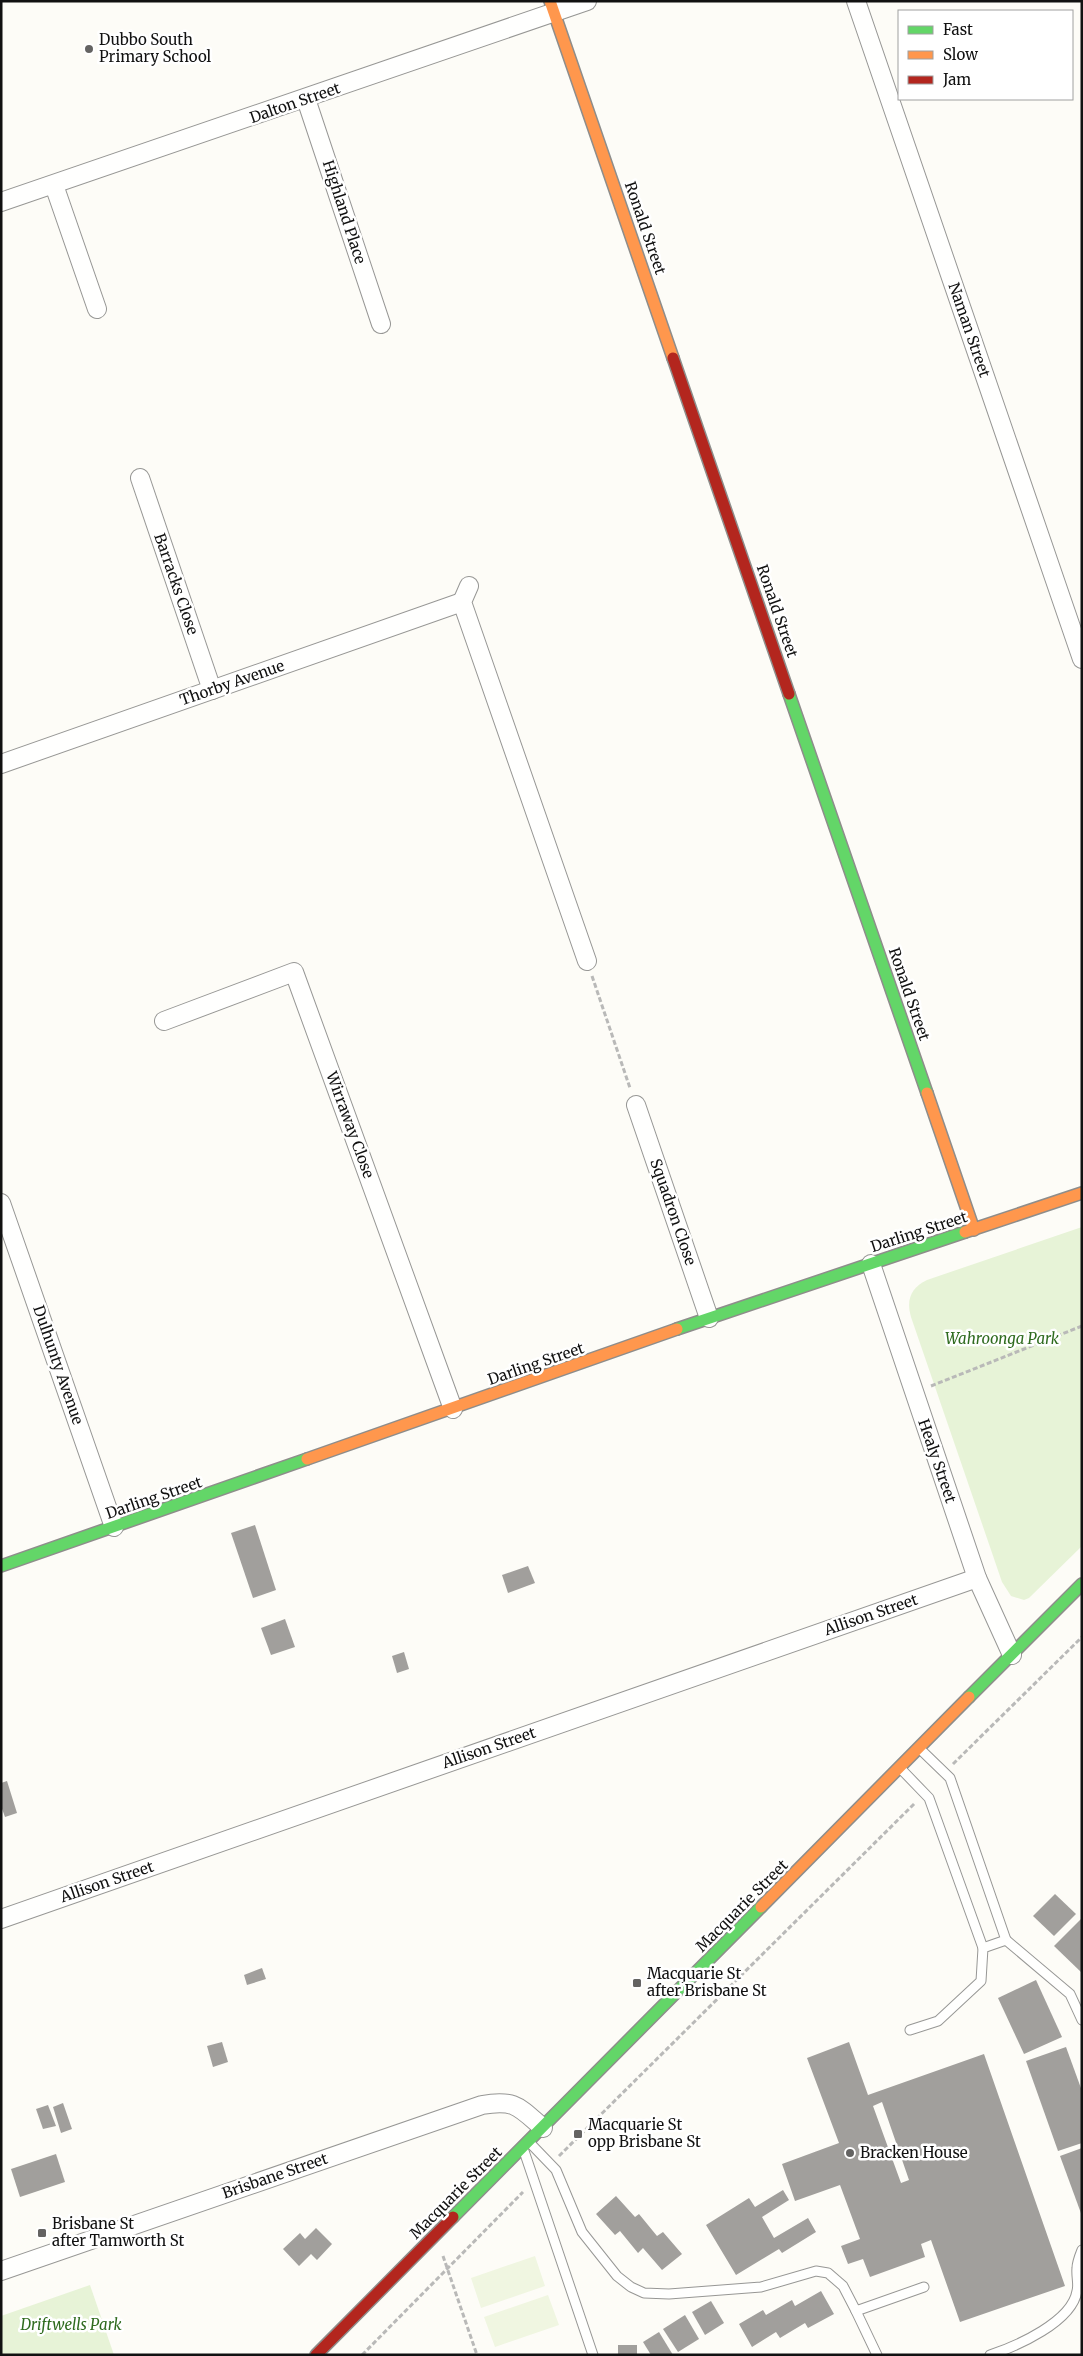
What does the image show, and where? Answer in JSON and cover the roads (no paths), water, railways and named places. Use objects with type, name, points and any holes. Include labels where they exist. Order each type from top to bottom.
[{"type":"street","name":"Dalton Street","points":[[1,202],[306,99],[553,7],[587,1]]},
{"type":"street","name":"Naman Street","points":[[856,1],[1082,659]]},
{"type":"street","name":"Ronald Street","points":[[553,7],[974,1230]]},
{"type":"street","name":"Highland Place","points":[[306,99],[381,324]]},
{"type":"street","points":[[54,185],[98,309]]},
{"type":"street","name":"Barracks Close","points":[[140,478],[212,690]]},
{"type":"street","name":"Thorby Avenue","points":[[1,764],[212,690],[466,594],[587,961]]},
{"type":"street","name":"Wirraway Close","points":[[164,1021],[294,972],[453,1409]]},
{"type":"street","name":"Squadron Close","points":[[636,1105],[710,1318]]},
{"type":"street","name":"Darling Street","points":[[1,1566],[710,1318],[1082,1193]]},
{"type":"street","name":"Dulhunty Avenue","points":[[1,1203],[114,1527]]},
{"type":"street","name":"Healy Street","points":[[871,1264],[977,1578],[1012,1654]]},
{"type":"street","name":"Allison Street","points":[[1,1919],[977,1578]]},
{"type":"street","name":"Macquarie Street","points":[[316,2355],[1082,1584]]},
{"type":"street","name":"Brisbane Street","points":[[1,2271],[482,2105],[502,2101],[518,2106],[543,2128]]},
{"type":"lane","points":[[920,1748],[950,1778],[1006,1940],[1070,1994],[1081,2014]]},
{"type":"lane","points":[[900,1768],[929,1798],[983,1948],[981,1981],[938,2021],[910,2030]]},
{"type":"lane","points":[[983,1948],[1006,1940]]},
{"type":"lane","points":[[526,2145],[556,2170],[582,2232],[617,2276],[631,2287],[644,2293],[669,2294],[761,2287],[816,2271],[828,2274],[843,2286],[877,2355]]},
{"type":"lane","points":[[526,2145],[534,2181],[592,2355]]},
{"type":"lane","points":[[990,2355],[1010,2348],[1040,2332],[1068,2311],[1077,2292],[1076,2267],[1082,2250]]},
{"type":"lane","points":[[856,2312],[924,2287]]},
{"type":"place","name":"Dubbo South Primary School","points":[[89,49]]},
{"type":"place","name":"Macquarie St after Brisbane St","points":[[637,1983]]},
{"type":"place","name":"Macquarie St opp Brisbane St","points":[[578,2134]]},
{"type":"place","name":"Bracken House","points":[[850,2153]]},
{"type":"place","name":"Brisbane St after Tamworth St","points":[[42,2233]]},
{"type":"park label","name":"Wahroonga Park","points":[[1002,1339]]},
{"type":"park label","name":"Driftwells Park","points":[[71,2325]]}]
